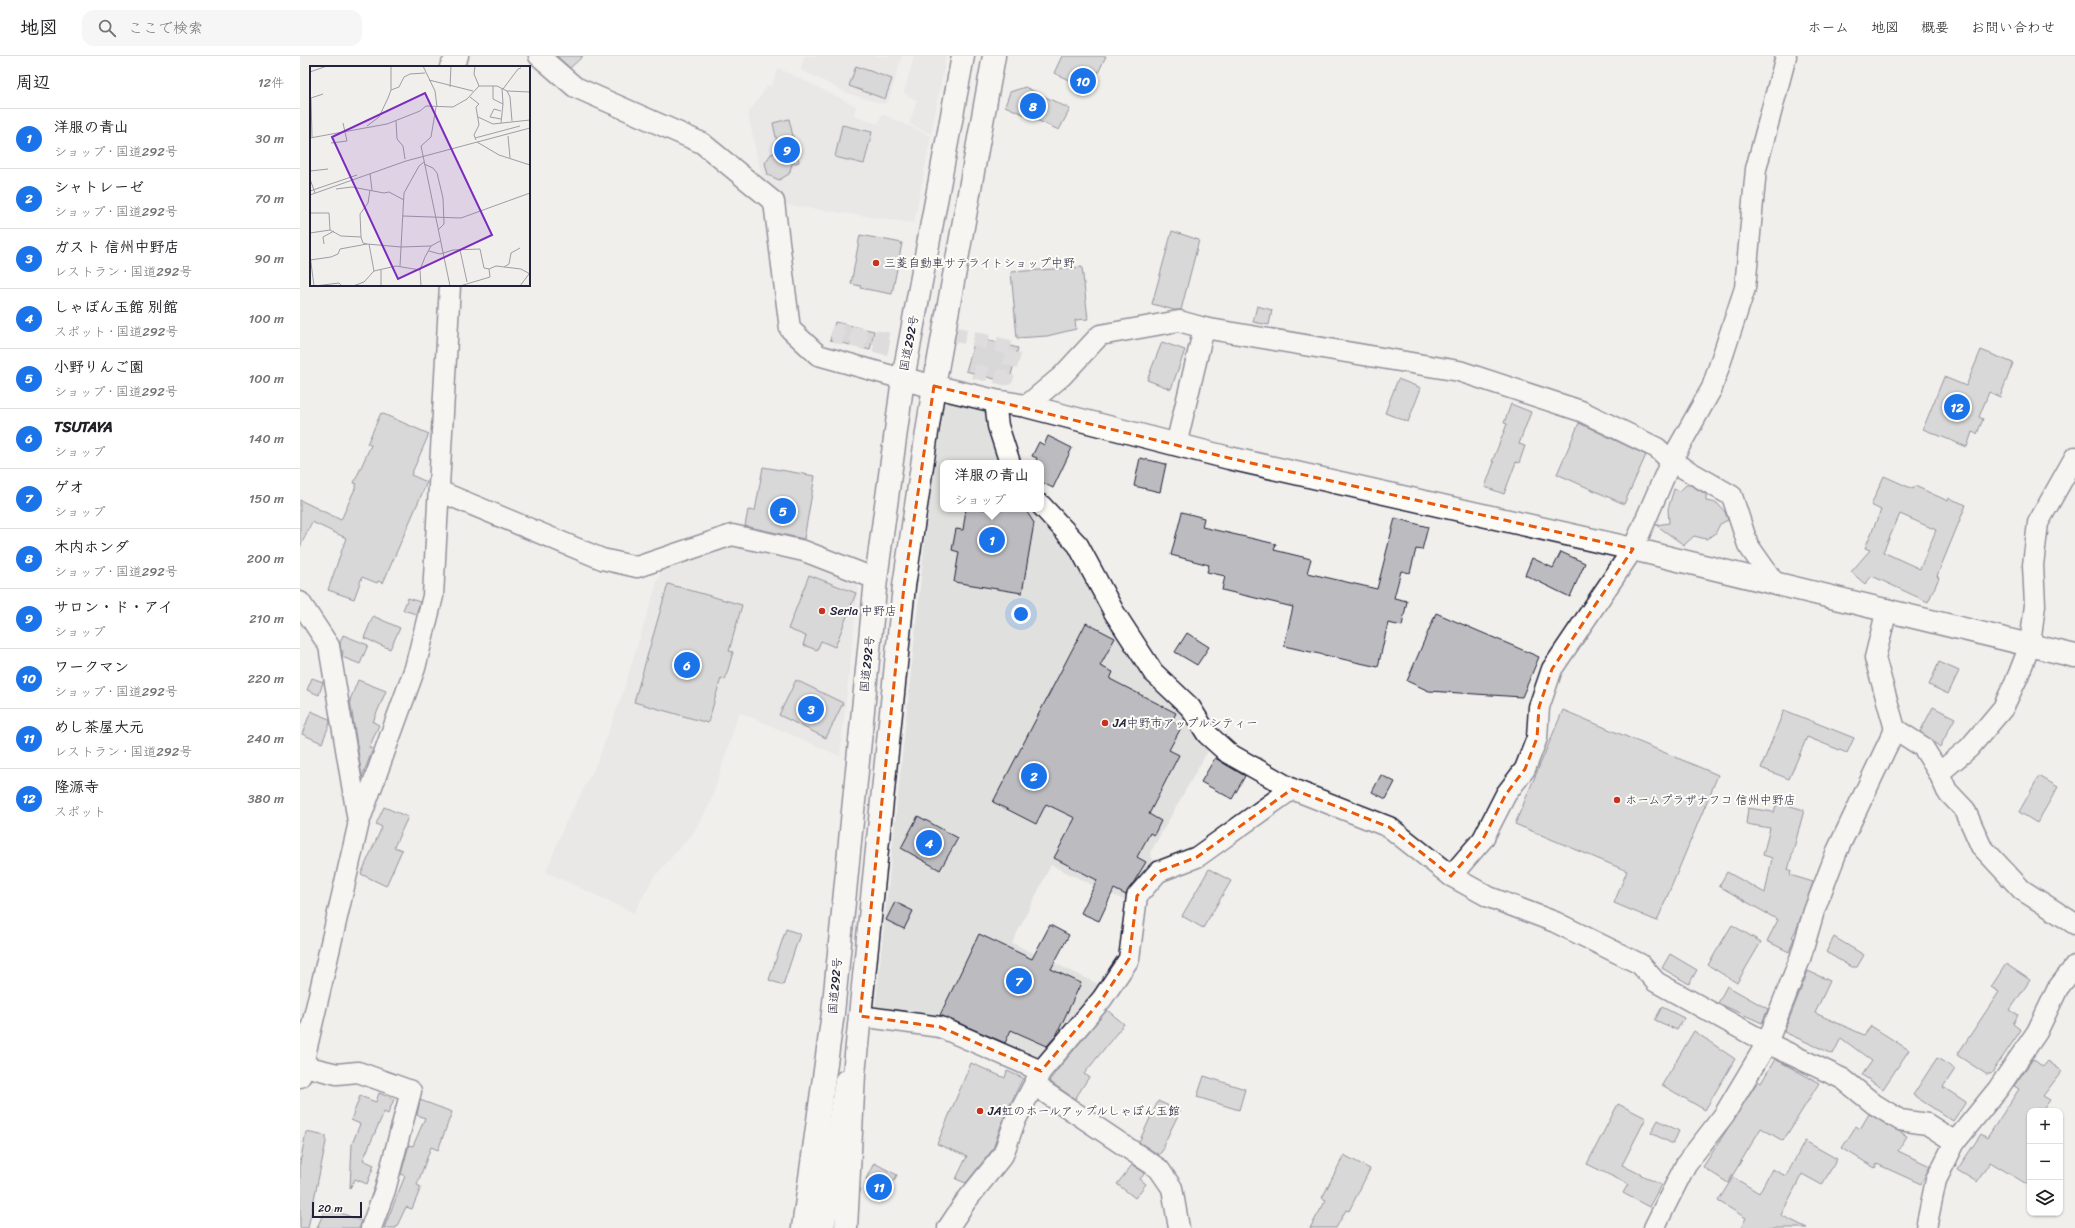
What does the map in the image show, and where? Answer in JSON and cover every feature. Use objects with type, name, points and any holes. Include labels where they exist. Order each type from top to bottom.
[{"type":"main road","name":"国道292号","points":[[803,1228],[833,1013],[876,579],[903,379],[963,56]]},
{"type":"main road","points":[[846,1228],[854,1074],[904,586],[934,386],[994,56]]},
{"type":"main road","points":[[903,379],[995,401],[1026,406],[1176,445],[1633,549],[1776,585],[1887,609],[2075,656]]},
{"type":"main road","points":[[822,1228],[831,1077],[833,1013]]},
{"type":"main road","points":[[822,1228],[848,1068],[860,1016]]},
{"type":"street","points":[[451,66],[458,56]]},
{"type":"street","points":[[539,56],[575,87],[702,143],[774,202],[790,329],[818,356],[903,379]]},
{"type":"street","points":[[1451,876],[1483,839],[1506,794],[1525,769],[1537,738],[1539,706],[1552,669],[1633,549],[1671,461],[1712,388],[1745,288],[1756,169],[1786,56]]},
{"type":"street","points":[[371,1228],[385,1190],[411,1091],[358,1072],[337,1074],[301,1069],[359,822],[415,668],[433,596],[450,286]]},
{"type":"street","points":[[1026,406],[1062,376],[1100,335],[1179,321],[1204,328],[1459,371],[1581,411],[1657,448],[1671,461],[1732,496],[1748,545],[1776,585]]},
{"type":"street","points":[[1176,445],[1204,328]]},
{"type":"street","points":[[995,401],[998,426],[1009,460]]},
{"type":"street","points":[[1939,773],[1969,748],[2003,708],[2030,645],[2035,605],[2033,565],[2038,523],[2075,457]]},
{"type":"street","points":[[439,491],[602,559],[637,567],[732,535],[804,551],[876,579]]},
{"type":"street","points":[[1044,508],[1078,544],[1114,612],[1153,672],[1190,707],[1207,734],[1228,753],[1292,789],[1389,827],[1451,876],[1490,897],[1555,922],[1640,964],[1656,982],[1767,1043],[1843,1079],[1874,1104],[1900,1120],[1927,1124],[1955,1142]]},
{"type":"street","points":[[300,602],[329,646],[359,822]]},
{"type":"street","points":[[1654,1228],[1686,1164],[1724,1115],[1767,1043],[1800,959],[1814,911],[1837,851],[1895,729],[1875,658],[1887,609]]},
{"type":"street","points":[[1895,729],[1923,747],[1939,773],[1947,791],[1965,810],[1982,846],[2022,890],[2075,924]]},
{"type":"street","points":[[948,1228],[966,1201],[1003,1155],[1015,1121],[1037,1078],[1102,999],[1129,959],[1137,896],[1158,872],[1197,857],[1292,789]]},
{"type":"street","points":[[1926,1228],[1936,1180],[1955,1142],[1998,1089],[2033,1038],[2058,988],[2075,966]]},
{"type":"street","points":[[860,1016],[940,1027],[1037,1078],[1158,1169],[1172,1188],[1179,1228]]},
{"type":"highlighted area","points":[[934,386],[1229,458],[1633,549],[1552,669],[1539,707],[1537,738],[1525,769],[1506,794],[1483,839],[1451,876],[1389,827],[1292,789],[1197,857],[1158,872],[1137,896],[1129,959],[1102,999],[1041,1071],[940,1027],[860,1016],[904,586]]},
{"type":"shaded area","points":[[804,56],[902,56],[888,102],[882,104],[847,93],[801,70]]},
{"type":"shaded area","points":[[914,56],[946,56],[931,134],[909,124],[917,100],[904,93]]},
{"type":"shaded area","points":[[778,68],[856,106],[854,115],[878,124],[882,114],[931,136],[914,223],[787,205],[780,197],[764,188],[748,114],[768,85],[771,87]]},
{"type":"shaded area","points":[[947,389],[995,401],[1009,460],[940,460],[940,512],[1043,512],[1114,612],[1214,740],[1150,853],[1158,872],[1136,906],[1051,865],[1012,943],[1109,989],[1041,1071],[940,1027],[874,1019],[929,502]]},
{"type":"shaded area","points":[[732,535],[860,572],[840,756],[739,712],[710,804],[692,834],[654,877],[634,913],[546,872],[565,824],[597,763],[622,695],[665,557]]},
{"type":"building","points":[[557,56],[583,56],[570,68]]},
{"type":"building","points":[[1062,56],[1106,56],[1090,90],[1054,73]]},
{"type":"building","points":[[856,66],[892,79],[885,99],[849,86]]},
{"type":"building","points":[[1025,87],[1070,109],[1059,130],[1005,106],[1010,92]]},
{"type":"building","points":[[789,119],[799,162],[792,164],[789,174],[779,180],[768,175],[765,163],[771,154],[779,152],[773,123]]},
{"type":"building","points":[[842,125],[872,132],[864,164],[835,157]]},
{"type":"building","points":[[1172,231],[1199,240],[1181,310],[1174,310],[1152,304]]},
{"type":"building","name":"三菱自動車サテライトショップ中野","points":[[860,235],[902,243],[892,294],[860,288],[861,286],[851,284]]},
{"type":"building","points":[[1082,267],[1088,319],[1075,320],[1076,329],[1047,336],[1017,338],[1011,272]]},
{"type":"building","points":[[1257,306],[1272,310],[1269,325],[1253,322]]},
{"type":"building","points":[[835,322],[874,331],[870,350],[830,340]]},
{"type":"building","points":[[976,337],[1018,348],[1009,383],[966,371]]},
{"type":"building","points":[[1162,342],[1185,350],[1171,389],[1147,380]]},
{"type":"building","points":[[1981,350],[2013,363],[2000,397],[1989,392],[1979,417],[1983,419],[1977,434],[1972,432],[1967,447],[1923,429],[1944,377],[1966,386]]},
{"type":"building","points":[[1398,379],[1421,388],[1408,422],[1385,413]]},
{"type":"building","points":[[1511,404],[1531,412],[1519,444],[1525,446],[1519,463],[1516,462],[1504,494],[1485,487],[1494,462],[1492,462],[1507,424],[1504,423]]},
{"type":"building","points":[[381,413],[429,434],[411,475],[427,482],[383,583],[378,581],[377,583],[362,577],[354,599],[328,590],[346,538],[312,522],[300,547],[300,500],[341,520],[357,484],[354,483],[371,445],[367,444]]},
{"type":"building","points":[[1579,423],[1646,455],[1624,504],[1557,474]]},
{"type":"building","points":[[1048,436],[1072,448],[1053,488],[1044,484],[1044,460],[1036,460],[1037,458],[1032,456],[1039,442],[1044,445]]},
{"type":"building","points":[[1140,458],[1166,464],[1160,492],[1134,486]]},
{"type":"building","points":[[763,467],[815,476],[804,539],[745,526],[748,510],[755,511]]},
{"type":"building","points":[[1884,476],[1913,489],[1915,486],[1948,501],[1949,498],[1966,505],[1937,576],[1939,578],[1928,602],[1872,576],[1865,584],[1851,572],[1870,550],[1865,548],[1881,510],[1871,505]],"holes":[[[1900,514],[1936,530],[1920,569],[1883,552]]]},
{"type":"building","points":[[1686,485],[1690,485],[1706,494],[1706,501],[1717,503],[1725,512],[1728,520],[1720,524],[1715,534],[1706,539],[1694,536],[1684,545],[1656,525],[1669,523],[1668,509],[1674,489],[1680,491]]},
{"type":"building","points":[[966,512],[1027,512],[1034,523],[1022,593],[954,582],[959,552],[952,550],[956,529],[963,530]]},
{"type":"building","points":[[1182,512],[1204,518],[1202,527],[1276,544],[1274,550],[1311,559],[1307,573],[1377,589],[1395,518],[1428,527],[1422,550],[1416,549],[1410,573],[1401,571],[1394,598],[1407,601],[1402,626],[1388,623],[1378,667],[1284,646],[1293,607],[1222,590],[1225,576],[1207,572],[1209,565],[1171,555]]},
{"type":"building","points":[[1561,552],[1585,563],[1570,597],[1525,575],[1532,558],[1553,568]]},
{"type":"building","name":"Seria 中野店","points":[[809,575],[856,593],[835,647],[821,641],[817,650],[803,645],[806,636],[788,629]]},
{"type":"building","points":[[668,584],[742,605],[729,651],[733,652],[725,680],[721,678],[708,723],[634,702]]},
{"type":"building","points":[[408,598],[420,602],[416,614],[403,610]]},
{"type":"building","points":[[1436,613],[1539,657],[1522,697],[1429,691],[1407,681]]},
{"type":"building","points":[[373,616],[400,628],[390,649],[364,638]]},
{"type":"building","name":"JA中野市アップルシティー","points":[[1086,623],[1115,638],[1100,666],[1113,672],[1110,679],[1176,713],[1172,721],[1182,726],[1169,750],[1179,755],[1149,814],[1161,821],[1154,835],[1150,833],[1137,857],[1146,862],[1126,895],[1114,889],[1099,921],[1081,913],[1097,880],[1054,858],[1075,818],[1046,804],[1036,824],[993,802]]},
{"type":"building","points":[[1187,633],[1209,647],[1197,665],[1175,652]]},
{"type":"building","points":[[343,635],[368,645],[360,664],[342,657],[343,651],[341,651],[340,643]]},
{"type":"building","points":[[1939,662],[1959,671],[1948,694],[1929,685]]},
{"type":"building","points":[[312,678],[323,682],[319,695],[307,690]]},
{"type":"building","points":[[358,680],[386,691],[373,722],[379,725],[369,748],[373,749],[362,777],[350,700]]},
{"type":"building","points":[[796,680],[843,703],[826,738],[779,715]]},
{"type":"building","points":[[1933,707],[1955,718],[1940,747],[1920,732]]},
{"type":"building","name":"ホームプラザナフコ 信州中野店","points":[[1563,710],[1718,775],[1657,921],[1614,903],[1627,871],[1515,824]]},
{"type":"building","points":[[1784,710],[1854,738],[1847,753],[1807,737],[1789,779],[1761,768]]},
{"type":"building","points":[[311,711],[329,719],[330,723],[322,743],[302,734]]},
{"type":"building","points":[[1215,758],[1245,776],[1232,799],[1201,782]]},
{"type":"building","points":[[1381,775],[1395,782],[1386,799],[1372,792]]},
{"type":"building","points":[[2039,776],[2058,787],[2037,823],[2019,812]]},
{"type":"building","points":[[1777,802],[1804,810],[1788,870],[1791,870],[1790,875],[1813,882],[1797,928],[1792,937],[1794,938],[1789,952],[1767,941],[1778,920],[1719,886],[1727,872],[1765,893],[1772,858],[1763,855],[1770,828],[1746,824],[1748,808],[1774,812]]},
{"type":"building","points":[[384,807],[408,817],[394,847],[402,850],[386,886],[361,874],[382,827],[376,824]]},
{"type":"building","points":[[918,816],[958,838],[940,870],[901,848]]},
{"type":"building","points":[[1209,869],[1231,881],[1203,928],[1182,916]]},
{"type":"building","points":[[895,902],[913,911],[904,929],[886,920]]},
{"type":"building","points":[[1050,925],[1069,935],[1051,969],[1081,983],[1056,1036],[1047,1046],[1011,1030],[1005,1043],[940,1015],[979,934],[1032,959]]},
{"type":"building","points":[[1732,925],[1761,942],[1737,983],[1708,965]]},
{"type":"building","points":[[786,929],[800,934],[783,985],[769,980]]},
{"type":"building","points":[[1834,937],[1864,955],[1857,967],[1851,967],[1826,952]]},
{"type":"building","points":[[1670,954],[1697,970],[1689,984],[1662,968]]},
{"type":"building","points":[[2006,964],[2030,980],[2010,1010],[2018,1015],[2013,1024],[2021,1030],[1991,1074],[1986,1074],[1957,1055],[1999,992],[1991,987]]},
{"type":"building","points":[[1808,971],[1830,981],[1815,1013],[1864,1035],[1871,1026],[1909,1050],[1883,1089],[1862,1075],[1872,1061],[1841,1038],[1833,1054],[1784,1032]]},
{"type":"building","points":[[1727,986],[1768,1009],[1762,1023],[1718,1003]]},
{"type":"building","points":[[1662,1007],[1684,1018],[1677,1030],[1655,1020]]},
{"type":"building","points":[[1107,1010],[1124,1024],[1084,1074],[1089,1077],[1075,1099],[1049,1081]]},
{"type":"building","points":[[1694,1031],[1735,1059],[1705,1110],[1662,1085]]},
{"type":"building","points":[[1937,1058],[1955,1069],[1943,1087],[1966,1102],[1953,1121],[1913,1095]]},
{"type":"building","points":[[1775,1059],[1819,1083],[1783,1141],[1761,1128],[1728,1183],[1703,1167],[1758,1081],[1761,1083]]},
{"type":"building","points":[[2033,1059],[2043,1067],[2048,1061],[2062,1071],[2043,1096],[2050,1100],[2044,1108],[2027,1108],[2027,1184],[1990,1162],[1977,1182],[1957,1170],[1981,1134],[1987,1138],[2019,1089],[2014,1086]]},
{"type":"building","name":"JA虹のホールアップルしゃぼん玉館","points":[[971,1063],[1005,1078],[1007,1071],[1023,1078],[1004,1117],[993,1149],[966,1183],[956,1179],[967,1156],[937,1144]]},
{"type":"building","points":[[1204,1076],[1245,1089],[1239,1110],[1197,1097]]},
{"type":"building","points":[[379,1093],[394,1099],[388,1114],[384,1112],[363,1160],[374,1165],[367,1184],[355,1179],[350,1188],[352,1144],[360,1124],[351,1120],[360,1096],[376,1102]]},
{"type":"building","points":[[420,1100],[452,1112],[438,1150],[431,1147],[417,1185],[421,1187],[412,1209],[406,1207],[396,1228],[384,1228],[405,1176],[401,1174],[409,1145],[413,1146],[425,1118],[417,1115]]},
{"type":"building","points":[[1158,1101],[1180,1111],[1163,1146],[1165,1147],[1159,1155],[1139,1142]]},
{"type":"building","points":[[1618,1104],[1646,1118],[1622,1165],[1661,1185],[1649,1207],[1623,1193],[1628,1184],[1587,1164]]},
{"type":"building","points":[[1869,1114],[1907,1136],[1898,1151],[1930,1166],[1921,1184],[1877,1164],[1875,1168],[1842,1148],[1856,1126],[1860,1129]]},
{"type":"building","points":[[1658,1120],[1679,1131],[1673,1144],[1651,1133]]},
{"type":"building","points":[[306,1132],[326,1136],[326,1142],[308,1228],[300,1228],[300,1163]]},
{"type":"building","points":[[1805,1141],[1837,1159],[1822,1185],[1802,1174],[1781,1215],[1807,1228],[1741,1228],[1746,1218],[1718,1201],[1733,1177],[1759,1193],[1772,1169],[1786,1176]]},
{"type":"building","points":[[1344,1155],[1370,1169],[1349,1211],[1346,1210],[1336,1228],[1310,1228],[1326,1200],[1322,1198]]},
{"type":"building","points":[[874,1163],[897,1175],[883,1202],[866,1193],[871,1182],[866,1179]]},
{"type":"building","points":[[1132,1165],[1145,1173],[1140,1179],[1146,1184],[1135,1198],[1117,1184]]},
{"type":"building","points":[[326,1207],[361,1221],[360,1228],[317,1228]]},
{"type":"tunnel","points":[[888,340],[839,331],[838,336],[889,348]]},
{"type":"tunnel","points":[[951,333],[1015,349],[1006,378],[974,371]]},
{"type":"place","name":"ワークマン","points":[[1083,81]]},
{"type":"place","name":"木内ホンダ","points":[[1033,106]]},
{"type":"place","name":"サロン・ド・アイ","points":[[787,150]]},
{"type":"place","name":"三菱自動車サテライトショップ中野","points":[[876,263]]},
{"type":"place","name":"隆源寺","points":[[1957,407]]},
{"type":"place","name":"小野りんご園","points":[[783,511]]},
{"type":"place","name":"洋服の青山","points":[[992,540]]},
{"type":"place","name":"Seria 中野店","points":[[822,611]]},
{"type":"place","name":"TSUTAYA","points":[[687,665]]},
{"type":"place","name":"ガスト 信州中野店","points":[[811,709]]},
{"type":"place","name":"JA中野市アップルシティー","points":[[1105,723]]},
{"type":"place","name":"シャトレーゼ","points":[[1034,776]]},
{"type":"place","name":"ホームプラザナフコ 信州中野店","points":[[1617,800]]},
{"type":"place","name":"しゃぼん玉館 別館","points":[[929,843]]},
{"type":"place","name":"ゲオ","points":[[1019,981]]},
{"type":"place","name":"JA虹のホールアップルしゃぼん玉館","points":[[980,1111]]},
{"type":"place","name":"めし茶屋大元","points":[[879,1187]]}]
